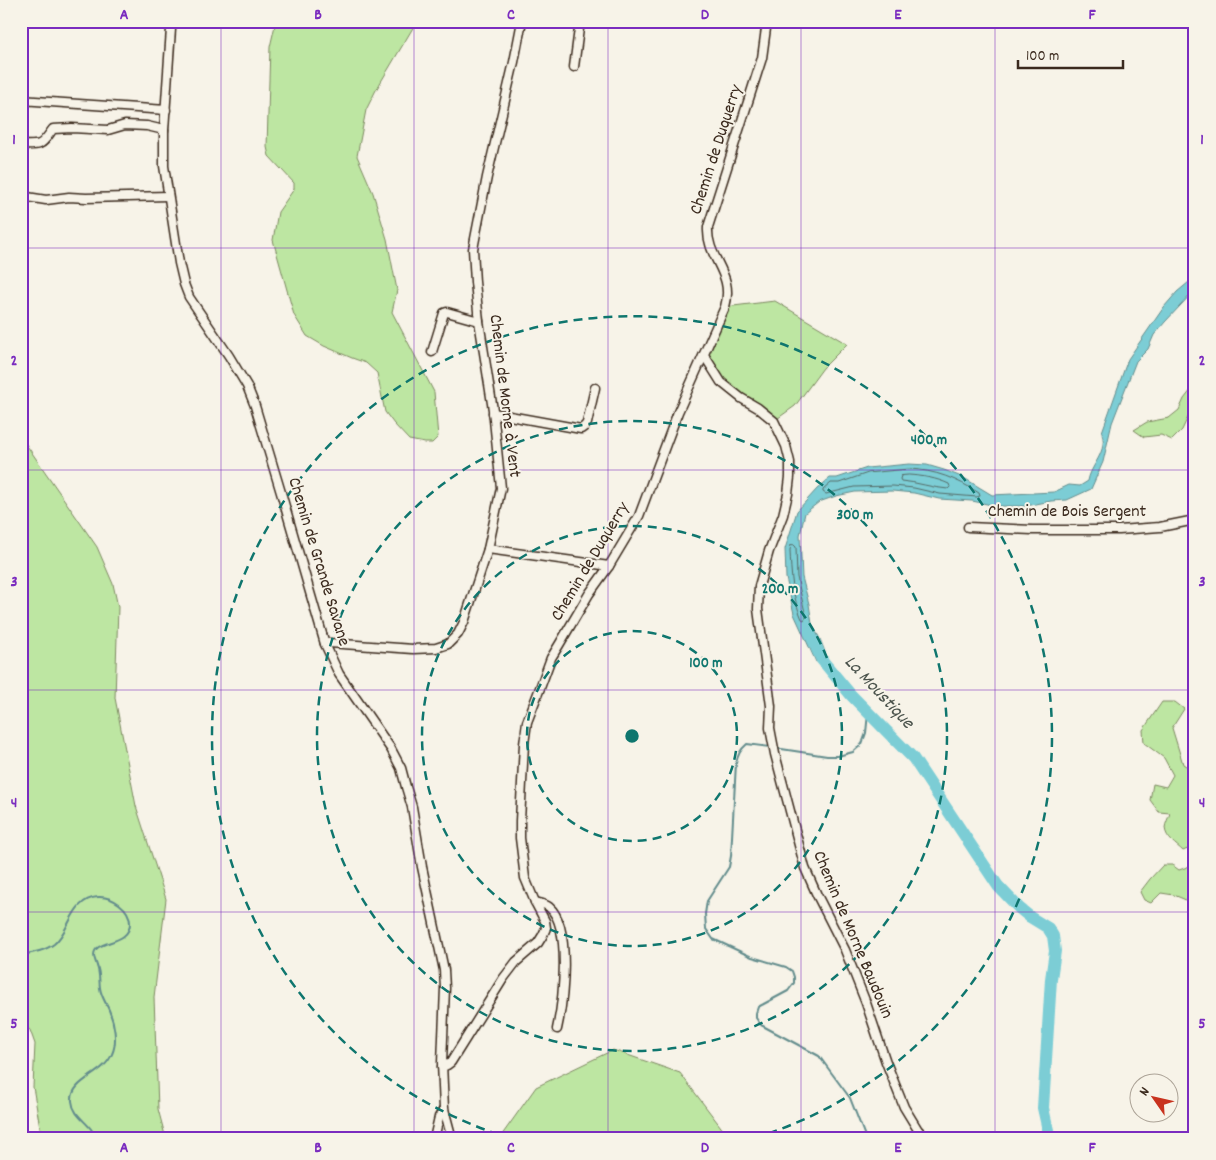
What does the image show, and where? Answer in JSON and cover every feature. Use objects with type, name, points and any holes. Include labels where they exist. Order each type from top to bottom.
[{"type":"street","name":"Chemin de Grande Savane","points":[[173,21],[164,130],[164,166],[179,264],[189,297],[229,356],[247,386],[255,406],[325,644],[339,674],[391,749],[401,768],[412,807],[422,867],[444,970],[442,1067],[444,1109],[452,1139]]},
{"type":"street","name":"Chemin de Morne à Vent","points":[[325,644],[413,649],[436,648],[448,644],[458,634],[464,622],[488,549],[501,488],[493,413],[479,321],[473,250],[487,177],[522,21]]},
{"type":"street","points":[[574,68],[580,21]]},
{"type":"street","points":[[754,21],[767,23]]},
{"type":"street","name":"Chemin de Duquerry","points":[[442,1067],[447,1066],[451,1062],[503,979],[516,962],[538,943],[546,928],[545,921],[526,878],[520,838],[524,744],[527,722],[551,658],[639,516],[678,412],[727,299],[725,278],[709,244],[707,236],[708,227],[762,58],[767,23]]},
{"type":"street","points":[[21,100],[166,110]]},
{"type":"street","points":[[21,145],[37,146],[44,142],[53,129],[108,130],[125,125],[147,126],[164,130]]},
{"type":"street","points":[[21,196],[46,200],[69,197],[168,196]]},
{"type":"street","points":[[432,352],[444,313],[447,312],[479,321]]},
{"type":"street","name":"Chemin de Morne Baudouin","points":[[704,355],[721,382],[774,421],[786,446],[790,462],[788,494],[760,586],[758,609],[771,706],[770,728],[772,738],[805,868],[845,950],[904,1107],[918,1130],[927,1139]]},
{"type":"street","points":[[493,413],[581,429],[587,423],[595,388]]},
{"type":"street","name":"Chemin de Bois Sergent","points":[[968,526],[1032,530],[1119,530],[1160,527],[1195,520]]},
{"type":"street","points":[[488,549],[609,566]]},
{"type":"street","points":[[535,902],[550,907],[557,919],[564,940],[561,1010],[557,1029]]},
{"type":"street","points":[[434,1139],[439,1117],[444,1109]]},
{"type":"green space","points":[[276,21],[417,21],[366,110],[357,156],[373,193],[387,239],[397,290],[392,312],[434,392],[438,437],[432,443],[409,440],[394,424],[385,412],[377,373],[366,363],[324,346],[307,336],[294,315],[273,240],[278,212],[294,189],[294,183],[269,156],[267,147],[270,47]]},
{"type":"green space","points":[[775,301],[847,344],[823,368],[795,406],[774,421],[721,382],[704,355],[725,307]]},
{"type":"green space","points":[[1195,385],[1195,410],[1189,415],[1182,430],[1172,440],[1161,435],[1144,437],[1134,430],[1147,422],[1169,418],[1179,410],[1184,399]]},
{"type":"green space","points":[[21,437],[97,547],[113,584],[118,607],[115,698],[136,806],[166,899],[154,997],[158,1109],[166,1139],[42,1139],[33,1087],[35,1044],[30,1030],[21,1022]]},
{"type":"green space","points":[[1162,702],[1175,702],[1184,709],[1172,728],[1183,764],[1189,768],[1195,760],[1195,850],[1192,847],[1183,851],[1172,841],[1167,835],[1165,828],[1170,813],[1159,812],[1150,800],[1153,784],[1166,787],[1173,775],[1164,758],[1144,743],[1143,730]]},
{"type":"green space","points":[[1195,859],[1195,927],[1191,918],[1193,903],[1174,895],[1161,893],[1151,903],[1144,900],[1140,892],[1163,865],[1172,865],[1179,870],[1190,866]]},
{"type":"green space","points":[[613,1050],[680,1073],[730,1139],[499,1139],[536,1087]]},
{"type":"water","points":[[1195,277],[1195,290],[1154,335],[1148,349],[1136,361],[1112,423],[1103,462],[1091,489],[1067,500],[1026,506],[997,506],[892,491],[855,492],[819,502],[805,513],[800,535],[802,577],[812,624],[827,657],[816,662],[794,614],[786,578],[785,549],[797,511],[817,489],[830,478],[837,478],[867,468],[909,464],[927,465],[944,470],[964,478],[992,495],[1054,492],[1069,485],[1080,486],[1088,481],[1101,453],[1102,432],[1128,359],[1164,307],[1177,292]]},
{"type":"waterway","name":"La Moustique","points":[[815,644],[822,660],[851,695],[913,758],[998,886],[1019,908],[1048,928],[1053,936],[1055,951],[1051,979],[1043,1108],[1050,1139]]},
{"type":"waterway","points":[[775,748],[827,756],[838,756],[853,752],[862,744],[866,733],[868,713]]},
{"type":"waterway","points":[[770,747],[747,744],[741,751],[736,763],[731,856],[729,867],[707,901],[705,914],[706,929],[713,939],[752,957],[786,967],[792,971],[794,983],[788,991],[758,1007],[756,1018],[761,1025],[819,1056],[850,1098],[866,1139]]},
{"type":"waterway","points":[[21,955],[43,950],[54,944],[60,938],[77,909],[89,899],[98,897],[109,899],[119,904],[127,912],[130,923],[128,930],[119,939],[100,946],[94,955],[99,971],[102,997],[114,1026],[114,1049],[108,1061],[76,1088],[72,1101],[74,1110],[91,1129],[97,1139]]}]
